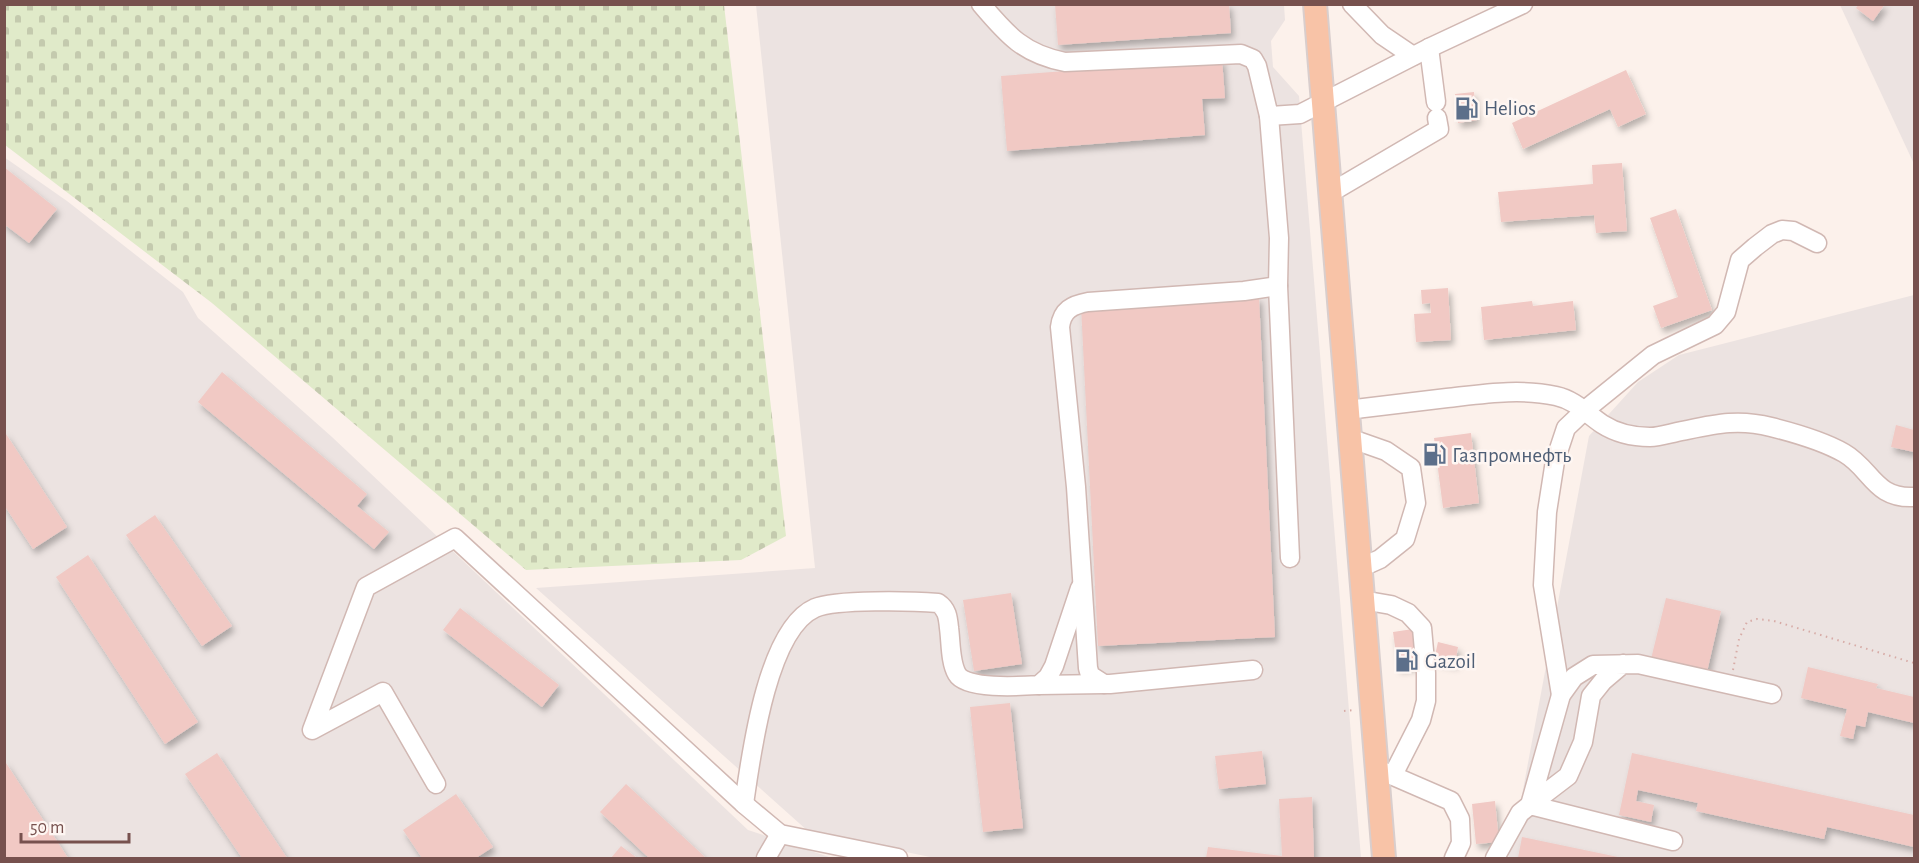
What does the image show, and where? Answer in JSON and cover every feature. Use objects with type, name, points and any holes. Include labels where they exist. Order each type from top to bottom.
[{"type":"main road","points":[[1316,4],[1362,600],[1384,772],[1384,858]]},
{"type":"street","points":[[981,4],[1006,33],[1023,47],[1065,63],[1241,54],[1249,56],[1257,66],[1269,116],[1279,238],[1278,286],[1290,558]]},
{"type":"street","points":[[1352,4],[1382,35],[1421,52]]},
{"type":"street","points":[[1269,116],[1300,114],[1421,52],[1523,4]]},
{"type":"street","points":[[1330,193],[1439,129],[1437,110],[1421,52]]},
{"type":"street","points":[[1561,695],[1543,585],[1547,512],[1555,461],[1566,428],[1653,355],[1715,325],[1726,312],[1740,260],[1772,234],[1782,230],[1793,231],[1817,243]]},
{"type":"street","points":[[1104,684],[1090,675],[1088,668],[1076,487],[1060,327],[1061,317],[1072,306],[1088,302],[1244,291],[1278,286]]},
{"type":"street","points":[[1347,410],[1486,394],[1534,392],[1559,396],[1585,410],[1615,431],[1652,437],[1720,423],[1746,421],[1806,437],[1845,453],[1862,467],[1875,484],[1882,489],[1889,493],[1914,497]]},
{"type":"street","points":[[1349,438],[1386,451],[1411,468],[1416,503],[1405,539],[1380,559],[1360,568]]},
{"type":"street","points":[[436,784],[382,693],[312,730],[366,587],[455,538],[744,804],[780,834],[898,858]]},
{"type":"street","points":[[1039,685],[1048,677],[1054,666],[1082,580]]},
{"type":"street","points":[[1362,600],[1390,605],[1408,613],[1422,628],[1426,701],[1420,720],[1384,772],[1451,801],[1460,819],[1461,843],[1454,858]]},
{"type":"street","points":[[744,804],[752,746],[775,658],[794,624],[805,614],[818,607],[838,603],[939,603],[948,617],[953,664],[957,674],[962,680],[979,684],[1104,684],[1253,669]]},
{"type":"street","points":[[1495,858],[1520,813],[1568,776],[1583,742],[1591,696],[1603,681],[1623,664]]},
{"type":"street","points":[[1530,805],[1561,695],[1574,677],[1593,665],[1638,664],[1772,694]]},
{"type":"street","points":[[1530,805],[1672,841]]},
{"type":"street","points":[[766,858],[780,834]]},
{"type":"path","points":[[1730,684],[1739,639],[1747,622],[1757,619],[1774,621],[1914,663]]},
{"type":"shaded area","points":[[756,5],[1284,5],[1285,20],[1271,41],[1273,67],[1299,96],[1361,858],[935,858],[809,832],[536,588],[815,568]]},
{"type":"shaded area","points":[[1840,5],[1914,5],[1914,164]]},
{"type":"shaded area","points":[[4,157],[67,201],[183,292],[198,318],[332,437],[748,830],[832,858],[5,858]]},
{"type":"shaded area","points":[[1914,295],[1914,858],[1508,858],[1522,795],[1589,436],[1638,382],[1679,355]]},
{"type":"green space","points":[[4,5],[724,5],[786,536],[741,560],[526,570],[212,303],[5,145]]},
{"type":"building","points":[[1055,4],[1229,4],[1231,33],[1058,45]]},
{"type":"building","points":[[1859,4],[1885,4],[1873,21],[1856,8]]},
{"type":"building","points":[[1222,59],[1225,98],[1202,99],[1205,135],[1007,151],[1001,76]]},
{"type":"building","points":[[1626,70],[1646,114],[1618,127],[1610,109],[1523,149],[1512,123]]},
{"type":"building","name":"Helios","points":[[1474,92],[1477,120],[1458,123],[1455,94]]},
{"type":"building","points":[[1622,163],[1627,231],[1596,233],[1594,215],[1501,222],[1498,192],[1593,184],[1592,165]]},
{"type":"building","points":[[4,167],[57,209],[29,243],[4,224]]},
{"type":"building","points":[[1676,209],[1712,310],[1661,328],[1653,306],[1678,297],[1650,218]]},
{"type":"building","points":[[1448,288],[1451,340],[1416,342],[1414,314],[1431,313],[1430,303],[1422,304],[1421,290]]},
{"type":"building","points":[[1259,297],[1275,637],[1098,646],[1081,306]]},
{"type":"building","points":[[1532,301],[1533,306],[1573,301],[1576,330],[1484,340],[1481,307]]},
{"type":"building","points":[[222,372],[367,494],[357,506],[389,532],[374,549],[198,402]]},
{"type":"building","points":[[1896,425],[1914,430],[1914,452],[1891,447]]},
{"type":"building","points":[[4,431],[67,527],[33,549],[4,505]]},
{"type":"building","points":[[1471,433],[1479,503],[1443,508],[1434,438]]},
{"type":"building","points":[[155,515],[232,626],[202,646],[126,535]]},
{"type":"building","points":[[88,555],[198,722],[165,744],[56,577]]},
{"type":"building","points":[[1011,593],[1022,664],[974,671],[963,600]]},
{"type":"building","points":[[1666,598],[1721,611],[1707,672],[1651,659]]},
{"type":"building","points":[[460,608],[559,685],[542,707],[443,630]]},
{"type":"building","points":[[1413,629],[1417,665],[1398,668],[1393,632]]},
{"type":"building","points":[[1438,642],[1458,647],[1455,664],[1434,660]]},
{"type":"building","points":[[1808,667],[1878,684],[1876,688],[1914,697],[1914,723],[1868,712],[1865,727],[1856,725],[1853,739],[1840,736],[1847,709],[1801,698]]},
{"type":"building","points":[[1010,703],[1023,828],[983,832],[970,707]]},
{"type":"building","points":[[1262,751],[1266,784],[1219,789],[1215,756]]},
{"type":"building","points":[[217,753],[287,858],[242,858],[185,774]]},
{"type":"building","points":[[1632,753],[1914,815],[1914,847],[1827,827],[1824,839],[1696,811],[1698,803],[1638,790],[1636,801],[1654,805],[1651,822],[1619,815]]},
{"type":"building","points":[[4,760],[68,858],[4,858]]},
{"type":"building","points":[[626,784],[706,858],[649,858],[600,812]]},
{"type":"building","points":[[456,794],[493,847],[476,858],[422,858],[403,830]]},
{"type":"building","points":[[1312,797],[1314,858],[1206,858],[1208,847],[1282,856],[1279,799]]},
{"type":"building","points":[[1495,801],[1499,842],[1476,844],[1472,804]]},
{"type":"building","points":[[1522,837],[1618,857],[1518,858]]},
{"type":"building","points":[[621,846],[637,858],[611,858]]},
{"type":"place","name":"Helios","points":[[1466,108]]},
{"type":"place","name":"Газпромнефть","points":[[1434,455]]},
{"type":"place","name":"Gazoil","points":[[1407,661]]}]
